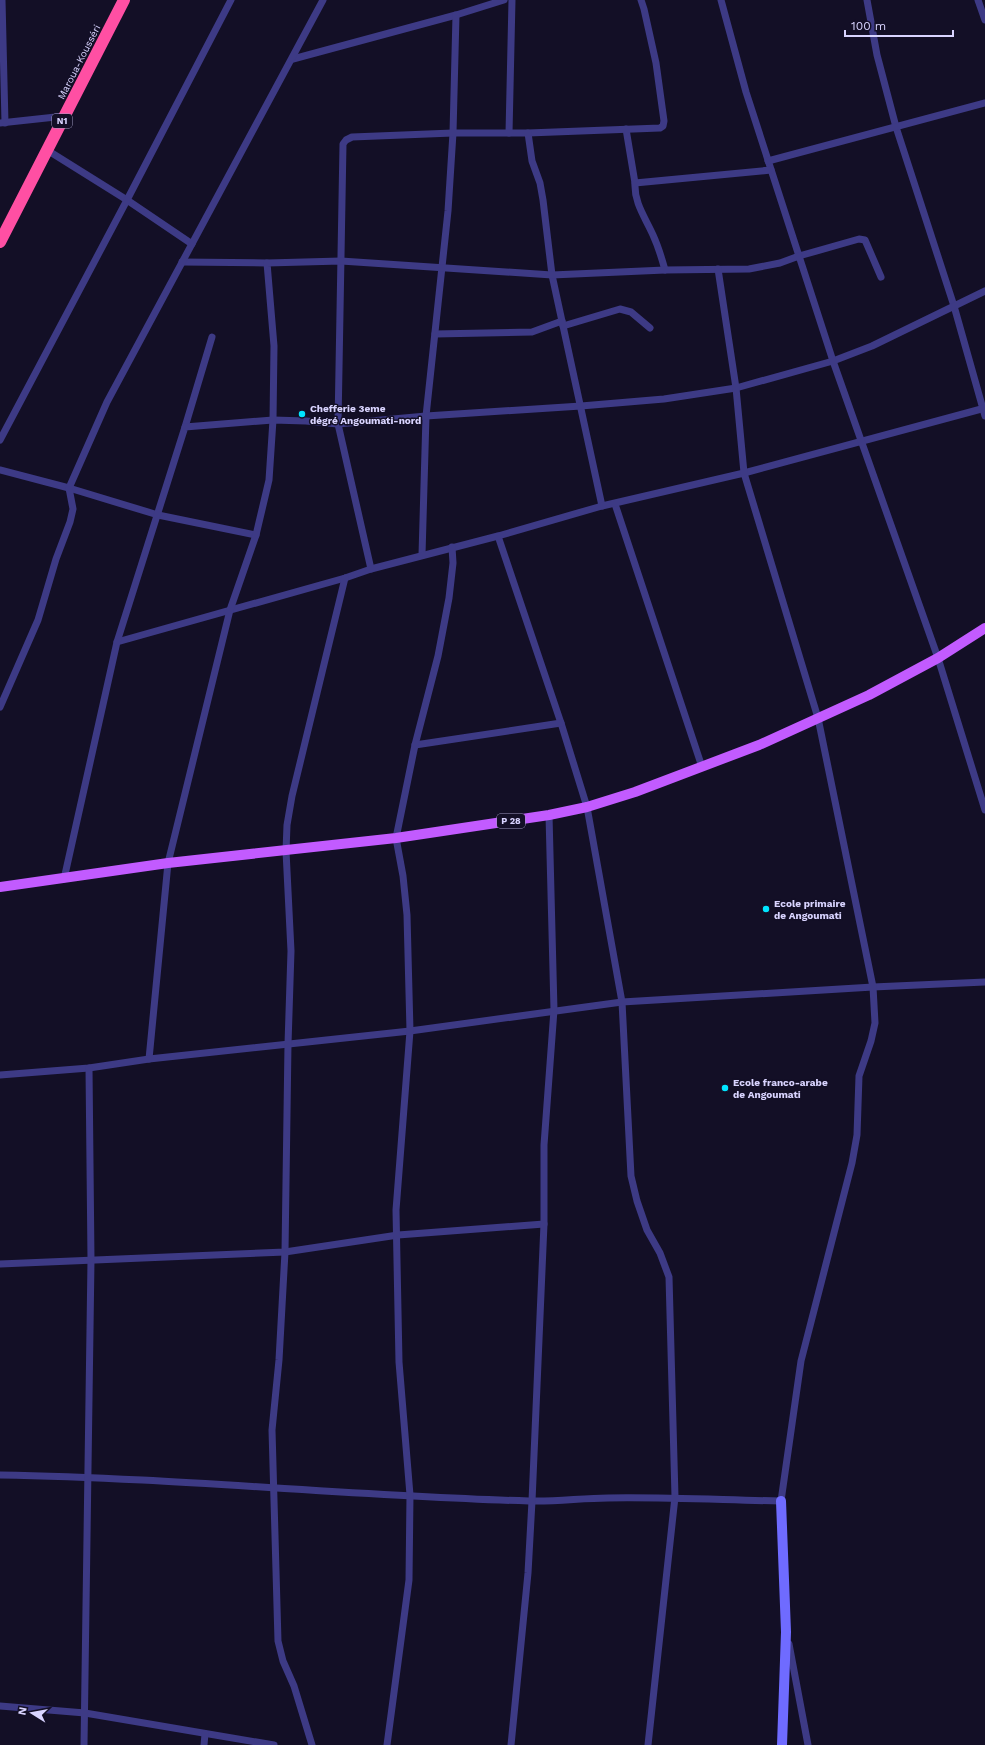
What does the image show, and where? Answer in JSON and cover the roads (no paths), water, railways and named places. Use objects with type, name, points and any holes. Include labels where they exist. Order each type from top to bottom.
[{"type":"highway","name":"Maroua-Kousséri","points":[[0,242],[124,0]]},
{"type":"main road","name":"P 28","points":[[0,887],[168,863],[396,838],[549,815],[587,807],[635,792],[759,745],[869,695],[938,658],[985,628]]},
{"type":"street","points":[[2,0],[2,123],[65,116]]},
{"type":"street","points":[[0,440],[231,0]]},
{"type":"street","points":[[0,707],[38,620],[56,559],[70,522],[73,509],[69,488],[107,402],[323,0]]},
{"type":"street","points":[[293,58],[456,15],[504,0]]},
{"type":"street","points":[[509,133],[512,0]]},
{"type":"street","points":[[370,568],[338,424],[344,144],[346,140],[352,137],[660,128],[663,126],[664,121],[656,63],[641,0]]},
{"type":"street","points":[[721,0],[746,92],[770,170],[833,361],[938,658],[985,810]]},
{"type":"street","points":[[866,0],[877,55],[896,127],[954,306],[984,408],[985,416]]},
{"type":"street","points":[[978,0],[985,20]]},
{"type":"street","points":[[422,555],[426,416],[443,268],[453,133],[456,15]]},
{"type":"street","points":[[768,161],[985,103]]},
{"type":"street","points":[[626,129],[638,206],[653,235],[665,270]]},
{"type":"street","points":[[528,133],[532,162],[540,183],[543,200],[552,275],[602,506]]},
{"type":"street","points":[[47,150],[127,200],[192,244]]},
{"type":"street","points":[[635,183],[770,170]]},
{"type":"street","points":[[182,262],[267,263],[341,261],[552,275],[665,270],[749,269],[764,267],[859,239],[865,240],[881,277]]},
{"type":"street","points":[[149,1059],[168,863],[230,610],[256,535],[269,480],[273,420],[274,346],[267,263]]},
{"type":"street","points":[[718,269],[736,388],[744,473],[818,718],[873,987],[875,1023],[871,1041],[859,1076],[857,1135],[852,1163],[801,1361],[781,1501],[786,1632],[782,1745]]},
{"type":"street","points":[[185,427],[273,420],[338,424],[426,416],[664,399],[736,388],[833,361],[872,346],[985,291]]},
{"type":"street","points":[[436,334],[532,332],[620,309],[631,312],[650,328]]},
{"type":"street","points":[[64,878],[117,642],[158,515],[212,337]]},
{"type":"street","points":[[117,642],[345,578],[370,568],[498,536],[602,506],[744,473],[984,408]]},
{"type":"street","points":[[0,470],[69,488],[158,515],[256,535]]},
{"type":"street","points":[[615,504],[702,767]]},
{"type":"street","points":[[498,536],[561,723],[587,807],[622,1002],[632,1176],[637,1201],[647,1230],[660,1253],[669,1276],[675,1497],[648,1745]]},
{"type":"street","points":[[387,1745],[409,1580],[410,1495],[399,1362],[398,1234],[396,1210],[410,1031],[407,914],[403,876],[396,838],[415,745],[438,656],[449,598],[453,563],[452,548]]},
{"type":"street","points":[[312,1745],[294,1686],[283,1661],[278,1641],[273,1488],[272,1430],[279,1360],[285,1252],[288,1044],[292,951],[286,851],[287,825],[292,796],[345,578]]},
{"type":"street","points":[[415,745],[561,723]]},
{"type":"street","points":[[511,1745],[528,1573],[544,1224],[544,1145],[554,1010],[549,815]]},
{"type":"street","points":[[0,1075],[89,1068],[149,1059],[410,1031],[554,1010],[622,1002],[985,982]]},
{"type":"street","points":[[84,1745],[89,1476],[88,1370],[91,1260],[89,1068]]},
{"type":"street","points":[[0,1264],[285,1252],[398,1234],[544,1224]]},
{"type":"street","points":[[0,1475],[89,1476],[273,1488],[532,1501],[675,1497],[781,1501]]},
{"type":"street","points":[[786,1632],[808,1745]]},
{"type":"street","points":[[0,1706],[85,1713],[274,1745]]},
{"type":"street","points":[[204,1745],[205,1734]]},
{"type":"place","name":"Chefferie 3eme dégré Angoumati-nord","points":[[302,414]]},
{"type":"place","name":"Ecole primaire de Angoumati","points":[[766,909]]},
{"type":"place","name":"Ecole franco-arabe de Angoumati","points":[[725,1088]]}]
